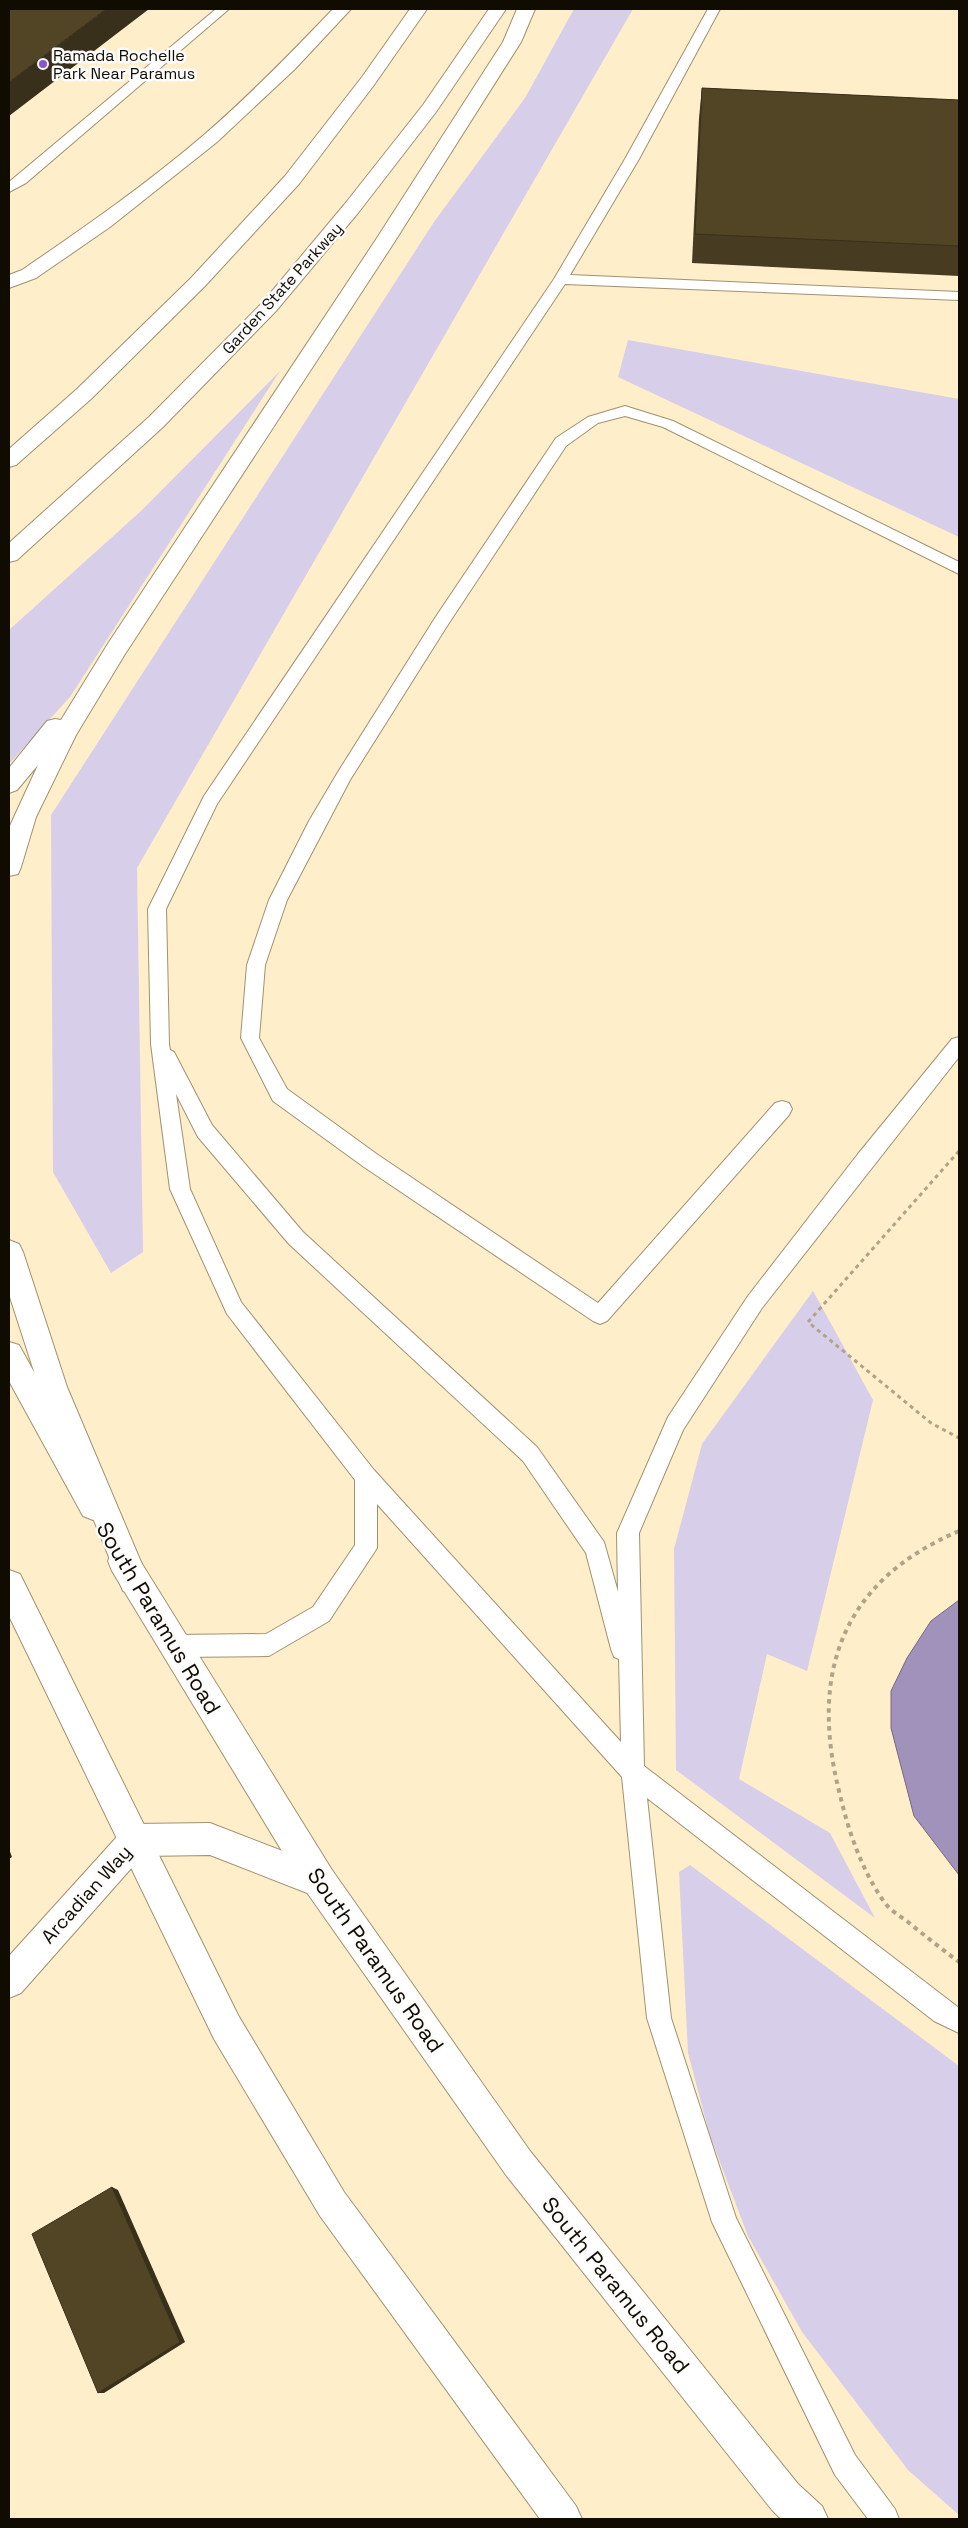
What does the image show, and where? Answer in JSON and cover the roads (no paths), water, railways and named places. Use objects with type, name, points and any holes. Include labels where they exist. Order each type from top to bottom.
[{"type":"main road","points":[[9,282],[29,274],[103,223],[211,138],[289,65],[342,9]]},
{"type":"main road","points":[[9,460],[84,394],[198,282],[292,180],[368,81],[418,9]]},
{"type":"main road","name":"Garden State Parkway","points":[[9,555],[156,422],[269,307],[351,209],[430,108],[497,9]]},
{"type":"main road","points":[[9,867],[24,817],[65,733],[117,648],[391,233],[512,42],[526,9]]},
{"type":"main road","points":[[9,784],[117,648]]},
{"type":"main road","points":[[9,1252],[54,1386],[134,1582]]},
{"type":"main road","name":"South Paramus Road","points":[[9,1354],[134,1582],[320,1882],[518,2163],[785,2498],[809,2519]]},
{"type":"main road","points":[[9,1584],[226,2027],[332,2204],[563,2519]]},
{"type":"main road","name":"Arcadian Way","points":[[9,1981],[135,1840],[210,1839],[320,1882]]},
{"type":"lane","points":[[9,188],[21,180],[223,9]]},
{"type":"lane","points":[[714,9],[632,159],[560,279],[210,801],[158,909],[160,1044],[180,1189],[234,1308],[366,1477],[633,1772],[943,2012],[959,2021]]},
{"type":"lane","points":[[560,279],[959,296]]},
{"type":"lane","points":[[782,1109],[600,1315],[371,1161],[280,1095],[250,1038],[256,965],[278,900],[318,821],[344,776],[441,622],[561,442],[593,420],[625,411],[668,424],[959,569]]},
{"type":"lane","points":[[160,1044],[204,1131],[296,1238],[530,1454],[596,1549],[631,1682]]},
{"type":"lane","points":[[885,2519],[845,2465],[725,2222],[659,2018],[633,1772],[628,1533],[675,1424],[755,1302],[865,1160],[959,1044]]},
{"type":"lane","points":[[175,1646],[269,1645],[321,1614],[366,1548],[366,1477]]},
{"type":"place","name":"Ramada Rochelle Park Near Paramus","points":[[43,64]]}]
